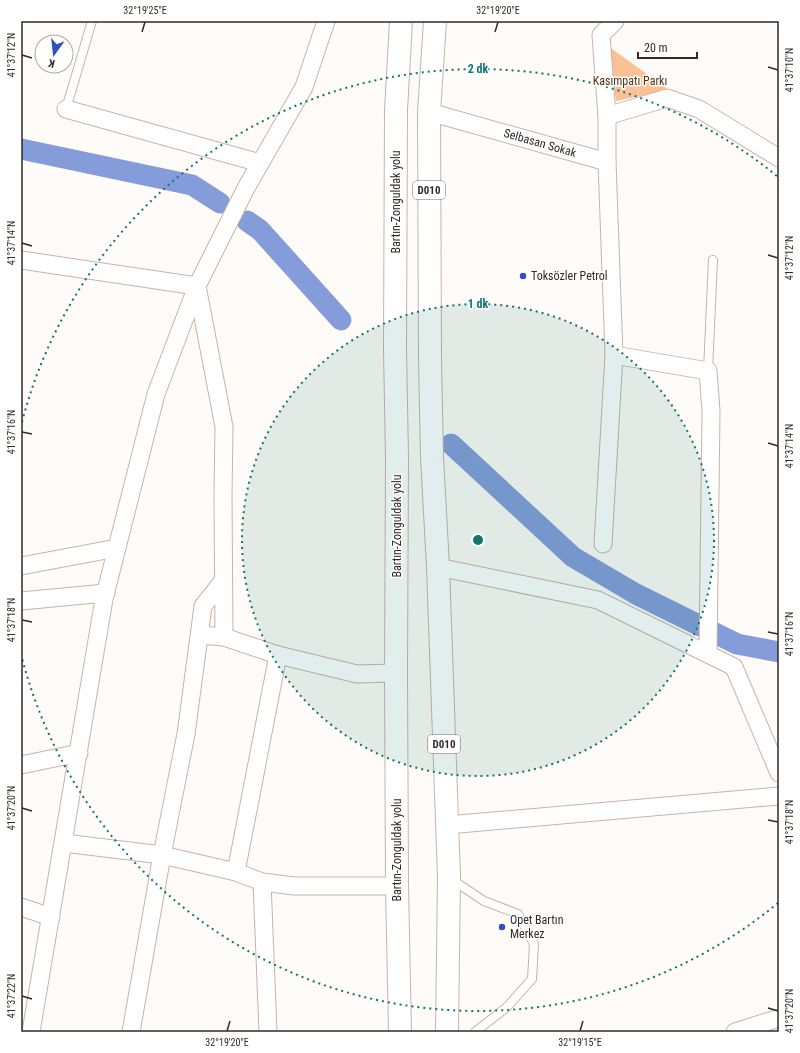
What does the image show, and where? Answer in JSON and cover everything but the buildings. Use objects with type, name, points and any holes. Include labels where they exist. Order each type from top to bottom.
[{"type":"highway","name":"Bartın-Zonguldak yolu","points":[[400,1032],[397,886],[397,458],[395,348],[396,118],[401,21]]},
{"type":"highway","name":"D010","points":[[434,21],[429,112],[430,359],[432,457],[438,567],[449,877],[446,1032]]},
{"type":"street","points":[[31,1032],[106,593],[156,394],[197,286],[246,188],[304,87],[326,21]]},
{"type":"street","points":[[603,544],[614,355],[607,162],[607,116],[601,35],[615,21]]},
{"type":"street","points":[[607,116],[667,98],[700,109],[779,158]]},
{"type":"street","points":[[66,109],[260,163]]},
{"type":"street","name":"Selbasan Sokak","points":[[429,112],[607,162]]},
{"type":"street","points":[[21,260],[197,286]]},
{"type":"street","points":[[197,286],[224,420],[224,637]]},
{"type":"street","points":[[614,355],[708,371],[711,411],[708,654]]},
{"type":"street","points":[[21,566],[117,548]]},
{"type":"street","points":[[438,567],[598,600],[734,667],[779,773]]},
{"type":"street","points":[[131,1032],[162,855],[186,734],[203,606],[223,581]]},
{"type":"street","points":[[21,602],[106,593]]},
{"type":"street","points":[[200,635],[224,637],[278,655],[357,674],[396,673]]},
{"type":"street","points":[[236,872],[278,655]]},
{"type":"street","points":[[21,764],[79,753]]},
{"type":"street","points":[[459,824],[779,796]]},
{"type":"street","points":[[64,843],[162,855],[236,872],[262,882],[294,886],[397,886]]},
{"type":"street","points":[[262,882],[268,1032]]},
{"type":"street","points":[[21,907],[51,917]]},
{"type":"street","points":[[734,1032],[779,1018]]},
{"type":"lane","points":[[66,109],[92,21]]},
{"type":"lane","points":[[708,371],[712,260]]},
{"type":"lane","points":[[449,877],[484,901],[518,914],[534,944],[532,980],[507,1007],[475,1032]]},
{"type":"green space","name":"Kasımpatı Parkı","points":[[608,46],[669,90],[616,101]]},
{"type":"waterway","points":[[21,149],[192,185],[220,203]]},
{"type":"waterway","points":[[247,221],[260,230],[341,320]]},
{"type":"waterway","points":[[451,444],[573,557],[636,594],[737,644],[779,652]]},
{"type":"place","name":"Toksözler Petrol","points":[[523,276]]},
{"type":"place","name":"Opet Bartın Merkez","points":[[502,927]]}]
